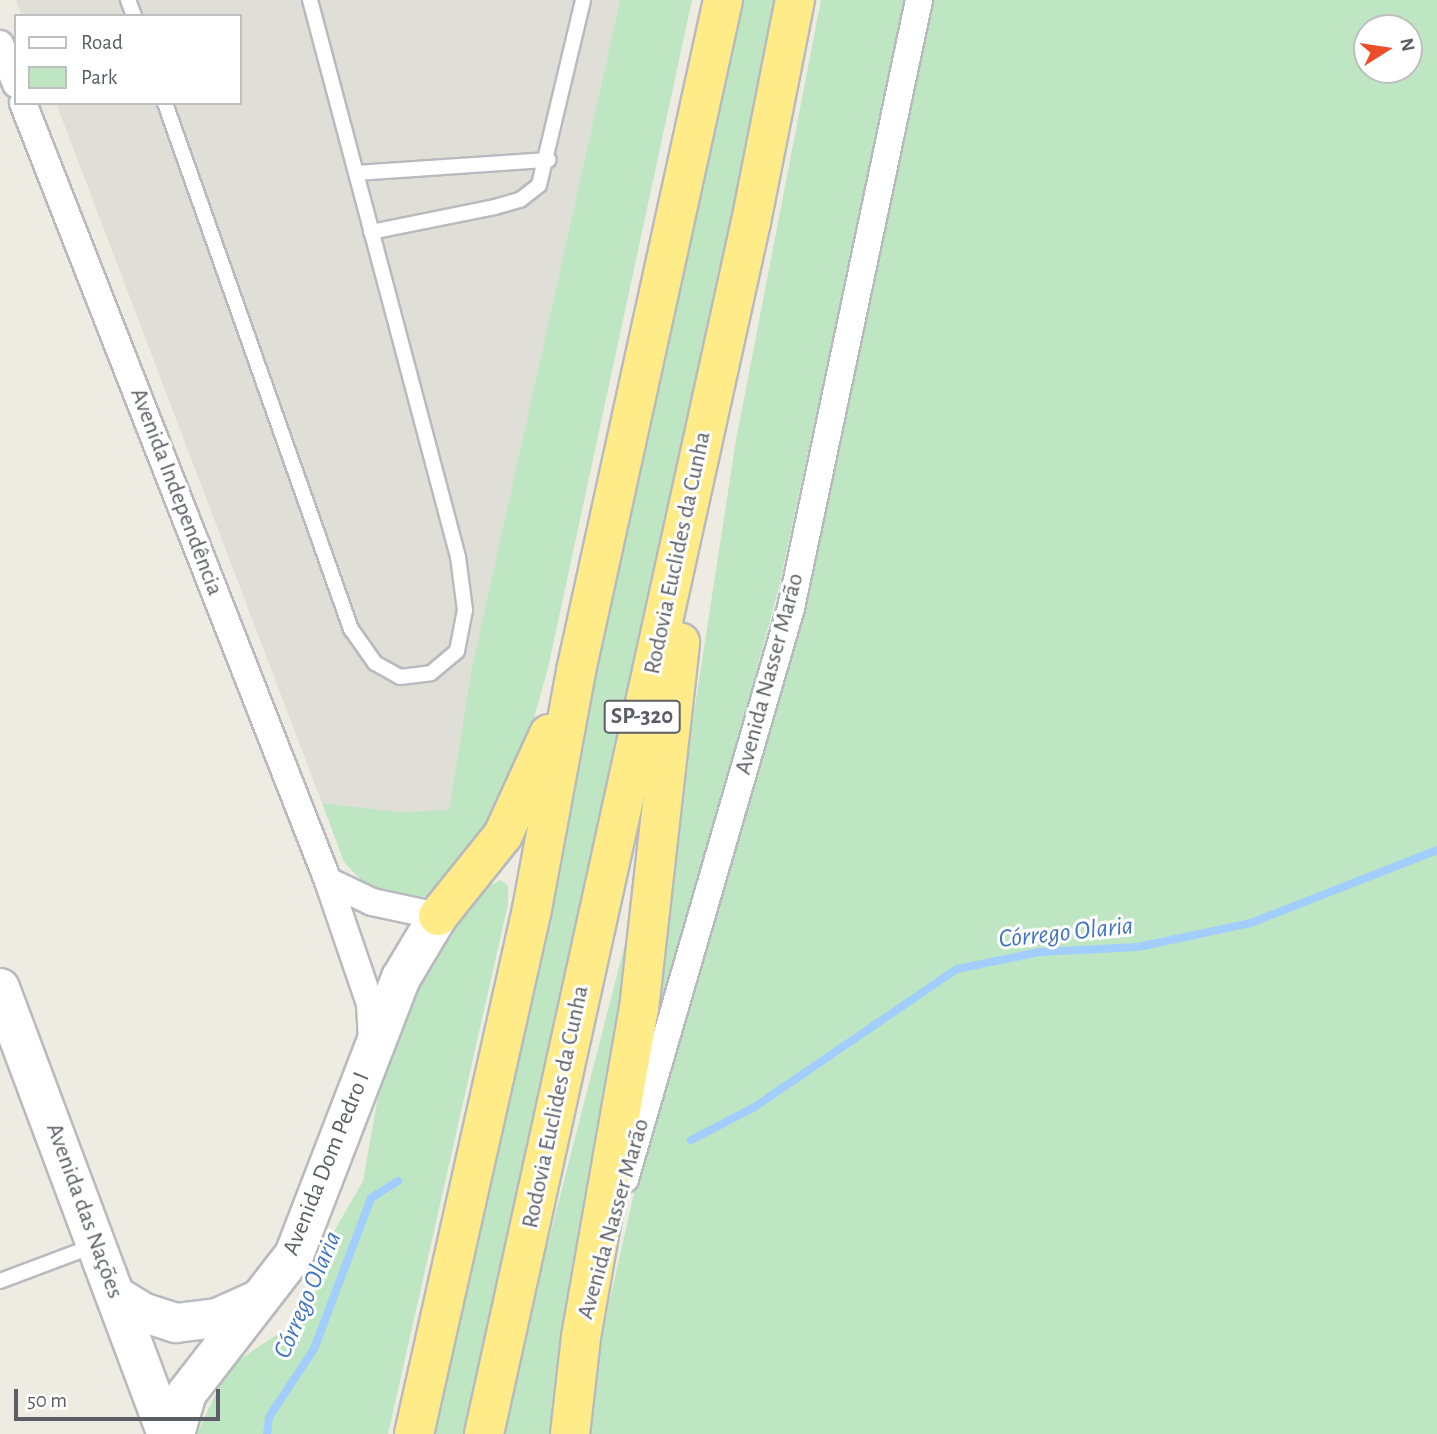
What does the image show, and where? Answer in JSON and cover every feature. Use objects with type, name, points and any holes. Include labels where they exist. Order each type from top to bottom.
[{"type":"highway","name":"SP-320","points":[[414,1434],[532,909],[576,671],[723,0]]},
{"type":"highway","name":"Rodovia Euclides da Cunha","points":[[484,1434],[703,438],[795,0]]},
{"type":"highway","points":[[570,1434],[580,1338],[639,1009],[703,438]]},
{"type":"highway","points":[[438,916],[503,835],[576,671]]},
{"type":"main road","name":"Avenida Dom Pedro I","points":[[175,1434],[187,1393],[265,1296],[294,1255],[401,978],[438,916]]},
{"type":"main road","name":"Avenida das Nações","points":[[0,988],[167,1434]]},
{"type":"main road","points":[[115,1295],[142,1312],[176,1323],[217,1318],[265,1296]]},
{"type":"street","name":"Avenida Nasser Marão","points":[[580,1338],[791,608],[919,0]]},
{"type":"street","points":[[0,44],[14,79]]},
{"type":"street","name":"Avenida Independência","points":[[24,105],[328,881],[370,1004],[373,1046]]},
{"type":"street","points":[[328,881],[404,913],[438,916]]},
{"type":"lane","points":[[165,105],[351,629],[375,663],[400,677],[431,673],[457,651],[465,610],[458,557],[310,0]]},
{"type":"lane","points":[[371,232],[520,200],[539,185],[549,160],[583,0]]},
{"type":"lane","points":[[356,173],[549,160]]},
{"type":"lane","points":[[0,1281],[97,1244]]},
{"type":"shaded area","points":[[16,0],[620,0],[472,667],[449,810],[398,812],[322,803],[57,105],[242,105],[242,14],[21,14]]},
{"type":"green space","points":[[620,0],[692,0],[548,668],[516,783],[453,888],[427,897],[392,893],[363,882],[344,862],[322,803],[398,812],[449,810],[472,667]]},
{"type":"green space","points":[[738,0],[782,0],[473,1434],[429,1434]]},
{"type":"green space","points":[[821,0],[905,0],[779,587],[694,901],[660,1011],[653,1016],[648,1011],[736,440]]},
{"type":"green space","points":[[933,0],[1437,0],[1437,1434],[589,1434],[600,1343],[652,1114],[801,626]]},
{"type":"green space","points":[[501,880],[508,886],[508,904],[388,1434],[197,1434],[228,1367],[299,1320],[313,1301],[333,1233],[363,1181],[381,1080],[414,983],[471,896]]},
{"type":"green space","points":[[635,905],[561,1434],[502,1434],[514,1375]]},
{"type":"waterway","name":"Córrego Olaria","points":[[691,1140],[753,1108],[957,969],[1040,952],[1138,947],[1251,923],[1437,850]]},
{"type":"waterway","name":"Córrego Olaria","points":[[267,1434],[269,1417],[314,1349],[371,1198],[398,1181]]}]
